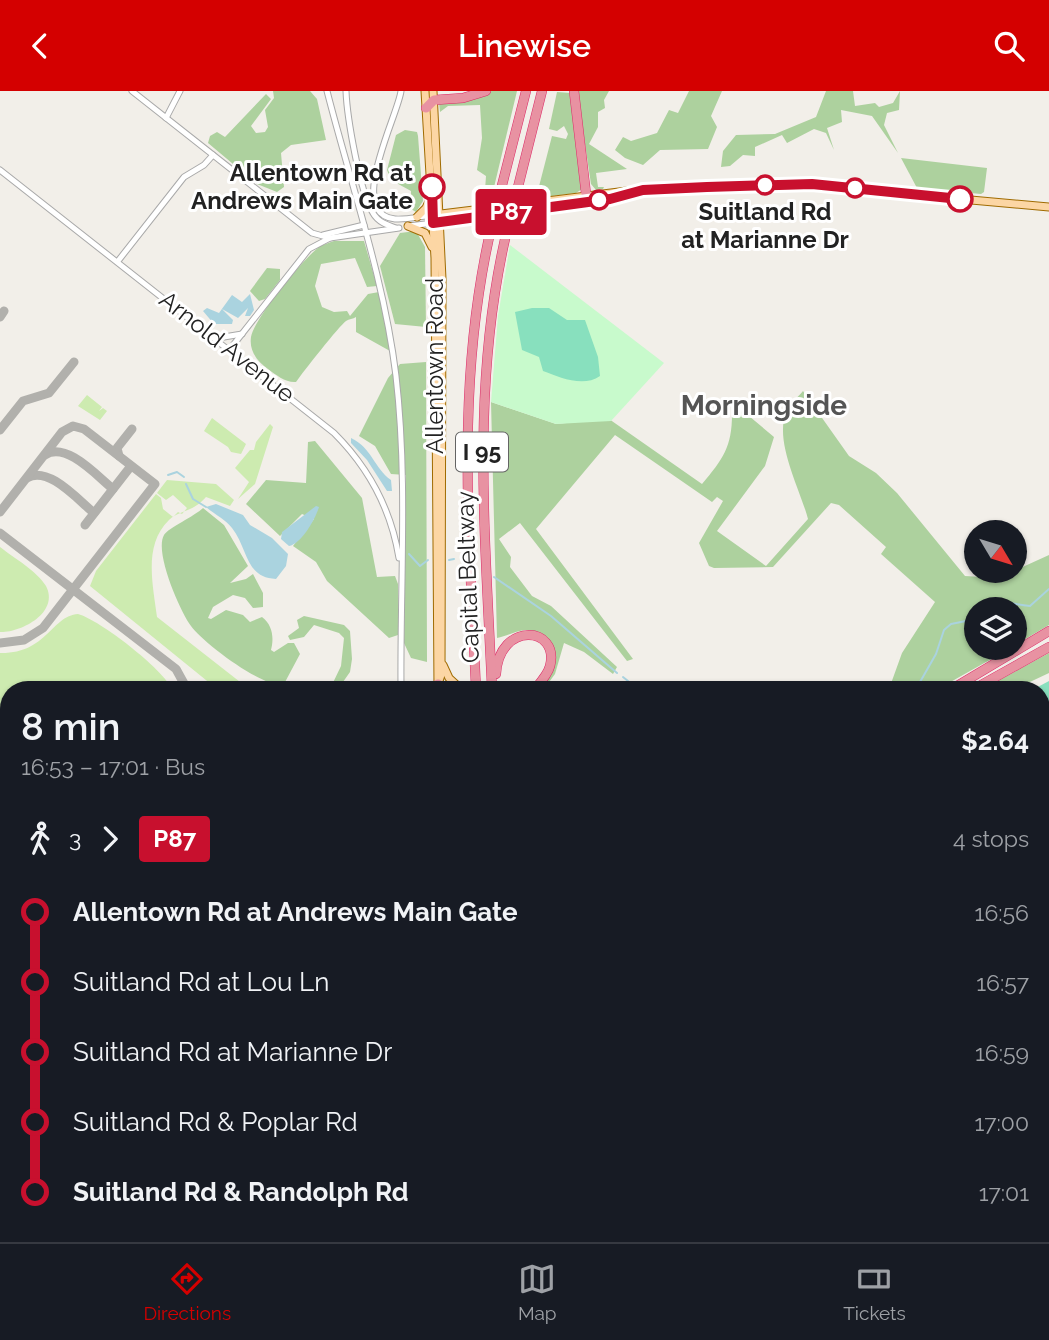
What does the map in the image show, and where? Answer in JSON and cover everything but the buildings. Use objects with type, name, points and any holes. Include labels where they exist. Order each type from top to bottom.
[{"type":"highway","points":[[426,108],[434,95],[463,98],[486,91]]},
{"type":"highway","name":"Capital Beltway","points":[[476,681],[467,406],[477,299],[526,91]]},
{"type":"highway","name":"Capital Beltway","points":[[493,681],[482,408],[492,302],[542,91]]},
{"type":"highway","points":[[574,91],[587,199]]},
{"type":"highway","points":[[966,681],[1049,631]]},
{"type":"highway","points":[[494,681],[504,646],[514,637],[525,634],[542,640],[550,653],[550,667],[540,681]]},
{"type":"highway","points":[[988,681],[1049,647]]},
{"type":"main road","name":"Allentown Road","points":[[425,91],[432,187],[442,239],[438,334]]},
{"type":"main road","name":"Allentown Road","points":[[434,95],[440,200],[435,258],[438,334],[437,681]]},
{"type":"main road","points":[[437,218],[453,219],[643,190],[812,184],[1049,207]]},
{"type":"main road","points":[[417,217],[427,207],[432,187]]},
{"type":"main road","points":[[437,218],[459,212],[587,199]]},
{"type":"main road","points":[[440,200],[446,208],[459,212]]},
{"type":"main road","points":[[442,239],[446,227],[453,219]]},
{"type":"main road","points":[[408,226],[426,235],[435,258]]},
{"type":"main road","name":"Allentown Road","points":[[438,507],[439,681]]},
{"type":"main road","points":[[441,657],[447,676],[452,681]]},
{"type":"street","points":[[132,91],[314,233],[330,238]]},
{"type":"street","points":[[166,118],[180,91]]},
{"type":"street","points":[[327,91],[367,235],[387,319],[396,373],[401,437],[401,681]]},
{"type":"street","points":[[346,91],[351,135],[369,205],[381,221],[399,228]]},
{"type":"street","points":[[401,91],[372,190],[377,206],[388,218],[437,218]]},
{"type":"street","points":[[118,261],[184,177],[204,165],[213,155]]},
{"type":"street","name":"Arnold Avenue","points":[[0,170],[230,349],[341,440],[372,480],[388,514],[400,565]]},
{"type":"street","points":[[230,349],[312,247],[330,238],[367,235],[437,218]]},
{"type":"street","points":[[314,233],[327,235],[364,225]]},
{"type":"street","points":[[306,227],[313,239],[312,247]]},
{"type":"street","points":[[312,247],[314,233]]},
{"type":"street","points":[[216,338],[242,334]]},
{"type":"street","points":[[388,514],[401,507]]},
{"type":"green space","points":[[273,91],[310,91],[317,99],[326,140],[291,145],[281,153],[284,187],[277,192],[257,184],[208,143],[210,136],[217,132],[225,137],[266,94],[271,99],[251,126],[256,133],[265,132],[268,127],[265,110],[274,98]]},
{"type":"green space","points":[[491,91],[517,91],[490,204],[484,204],[486,176],[477,170],[482,138],[480,105],[448,106],[440,112],[439,103]]},
{"type":"green space","points":[[577,91],[609,91],[604,100],[605,108],[598,112],[598,127],[589,144],[627,169],[596,173],[598,187],[604,187],[603,189],[596,190],[591,184]]},
{"type":"green space","points":[[689,91],[722,91],[711,116],[717,127],[708,149],[660,150],[643,165],[625,158],[615,150],[623,137],[631,141],[657,133],[669,110],[678,113]]},
{"type":"green space","points":[[826,91],[853,91],[855,106],[875,103],[879,107],[893,103],[900,91],[899,110],[887,113],[884,125],[898,153],[872,116],[841,110],[842,122],[827,128],[834,150],[826,133],[814,129],[787,143],[782,135],[755,147],[755,156],[743,155],[730,166],[721,167],[723,151],[736,135],[775,134],[816,117]]},
{"type":"green space","points":[[557,92],[571,93],[582,189],[576,193],[536,198],[552,136],[566,139],[568,134],[564,126],[557,131],[549,129]]},
{"type":"green space","points":[[405,130],[417,132],[418,136],[423,201],[416,212],[411,209],[411,191],[391,180],[387,170],[396,135]]},
{"type":"green space","points":[[901,158],[987,168],[984,192],[981,194],[917,188]]},
{"type":"green space","points":[[416,231],[425,247],[426,327],[395,324],[380,266],[400,233]]},
{"type":"green space","points":[[334,241],[364,241],[377,286],[367,287],[355,258],[321,264],[315,286],[322,307],[334,312],[347,311],[350,316],[368,294],[379,292],[390,351],[356,332],[356,317],[342,324],[296,382],[289,381],[274,374],[257,359],[251,347],[251,337],[261,317],[291,276],[319,247]]},
{"type":"green space","points":[[510,245],[664,363],[611,421],[556,424],[491,402],[498,316]]},
{"type":"green space","points":[[267,268],[280,269],[280,280],[265,299],[259,301],[250,291]]},
{"type":"green space","points":[[549,308],[567,320],[585,320],[598,357],[600,376],[579,381],[556,376],[543,371],[539,357],[522,350],[515,312]]},
{"type":"green space","points":[[426,362],[427,662],[411,658],[404,643],[406,475],[391,474],[375,446],[359,436],[388,378],[400,364]]},
{"type":"green space","points":[[803,391],[849,456],[876,473],[897,493],[964,575],[964,583],[1027,583],[1027,565],[1049,555],[1049,625],[1027,638],[1027,597],[964,597],[964,660],[990,660],[952,681],[892,681],[902,653],[935,602],[881,554],[886,547],[839,505],[831,503],[773,567],[714,568],[709,566],[699,543],[723,501],[717,497],[712,502],[615,435],[536,529],[633,659],[627,661],[520,523],[499,539],[511,557],[510,567],[532,596],[551,606],[617,667],[613,674],[584,652],[564,643],[555,674],[547,681],[555,663],[552,649],[544,637],[525,630],[497,638],[491,402],[556,424],[609,419],[702,484],[725,452],[732,414],[743,411],[774,437],[765,466],[717,531],[766,566],[808,519],[783,438],[786,413]]},
{"type":"green space","points":[[87,395],[102,407],[99,411],[103,408],[107,411],[100,420],[78,406]]},
{"type":"green space","points":[[212,418],[246,444],[241,454],[231,452],[228,447],[204,431]]},
{"type":"green space","points":[[270,424],[273,427],[255,484],[238,499],[249,482],[235,468],[250,450],[254,450],[256,442]]},
{"type":"green space","points":[[315,441],[362,498],[377,577],[395,576],[398,584],[398,635],[389,638],[327,581],[316,562],[293,546],[314,519],[302,514],[280,536],[246,504],[266,480],[306,483],[308,442]]},
{"type":"green space","points":[[167,480],[216,484],[234,500],[230,506],[206,497],[184,512],[187,508],[173,495],[166,500],[157,493]]},
{"type":"green space","points":[[156,494],[161,498],[163,509],[173,517],[161,530],[153,553],[152,579],[157,617],[239,681],[207,681],[90,586],[96,571]]},
{"type":"green space","points":[[203,508],[224,525],[248,566],[230,583],[246,579],[253,574],[263,593],[263,607],[253,608],[245,598],[233,595],[213,607],[208,618],[211,619],[226,610],[243,615],[250,622],[262,617],[272,632],[271,650],[274,652],[288,643],[294,643],[300,654],[286,681],[263,680],[234,663],[197,633],[181,608],[165,567],[162,543],[166,532]]},
{"type":"green space","points":[[0,547],[37,575],[46,586],[49,596],[48,605],[36,620],[18,629],[0,632]]},
{"type":"green space","points":[[78,614],[101,625],[130,646],[167,681],[0,681],[0,653],[28,648],[69,616]]},
{"type":"green space","points":[[304,616],[344,625],[350,631],[352,659],[350,672],[344,681],[334,681],[341,666],[344,638],[339,633],[314,625],[304,637],[290,640],[288,636],[299,628],[297,620]]},
{"type":"green space","points":[[1049,653],[1049,673],[1032,681],[998,681]]},
{"type":"water","points":[[250,294],[254,310],[250,316],[245,316],[248,308],[238,318],[222,309],[233,320],[232,324],[214,324],[203,311],[207,308],[219,313],[232,295],[242,302]]},
{"type":"water","points":[[351,438],[364,447],[391,480],[392,491],[387,491],[367,460],[351,443]]},
{"type":"water","points":[[216,504],[243,515],[250,525],[272,538],[288,554],[286,566],[276,579],[266,577],[253,568],[232,528],[206,507]]},
{"type":"water","points":[[316,506],[319,507],[307,531],[289,546],[281,539],[282,532]]},
{"type":"waterway","points":[[168,475],[177,472],[184,477]]},
{"type":"waterway","points":[[186,484],[193,499],[206,507]]},
{"type":"waterway","points":[[409,554],[420,566],[428,560]]},
{"type":"waterway","points":[[449,560],[454,559]]},
{"type":"waterway","points":[[494,577],[551,616],[617,673]]},
{"type":"waterway","points":[[1027,606],[1030,606],[1049,589]]},
{"type":"waterway","points":[[921,681],[936,654],[944,630],[951,624],[964,621]]},
{"type":"waterway","points":[[623,677],[628,681]]},
{"type":"taxiway","points":[[0,317],[4,311]]},
{"type":"taxiway","points":[[0,430],[23,401],[49,393],[74,362]]},
{"type":"taxiway","points":[[0,512],[62,432],[73,426],[84,429],[155,484],[43,628],[24,640],[0,643]]},
{"type":"taxiway","points":[[119,456],[117,448],[132,429]]},
{"type":"taxiway","points":[[45,455],[53,452],[72,456],[113,489]]},
{"type":"taxiway","points":[[85,525],[131,466]]},
{"type":"taxiway","points":[[27,478],[35,475],[53,480],[94,513]]},
{"type":"taxiway","points":[[0,533],[176,669],[183,681]]},
{"type":"bus line","name":"P87","points":[[432,187],[433,223],[610,199],[643,190],[772,184],[812,184],[960,199]]},
{"type":"place","name":"Suitland Rd at Marianne Dr","points":[[765,185]]},
{"type":"place","name":"Allentown Rd at Andrews Main Gate","points":[[432,187]]},
{"type":"district","name":"Morningside","points":[[764,405]]}]
